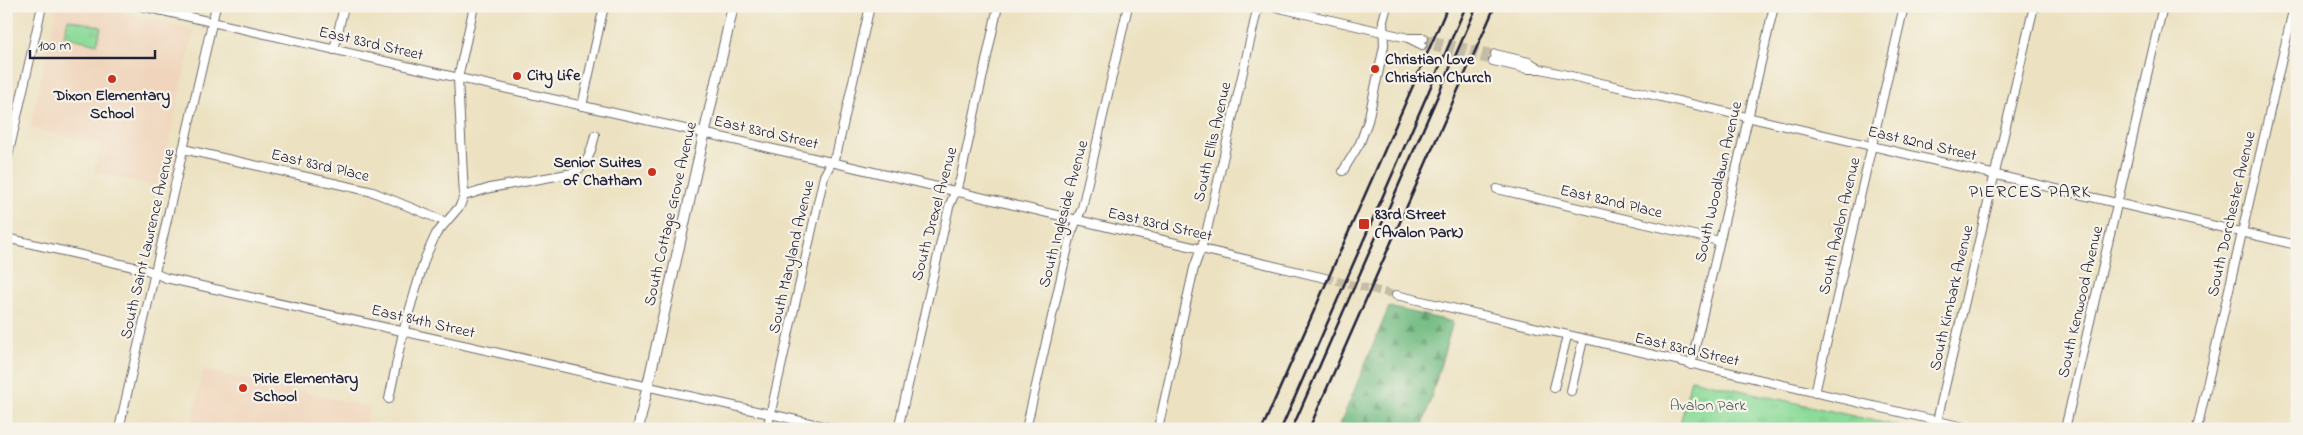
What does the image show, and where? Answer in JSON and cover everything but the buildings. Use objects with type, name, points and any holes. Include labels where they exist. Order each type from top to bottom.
[{"type":"main road","name":"South Cottage Grove Avenue","points":[[638,429],[733,6]]},
{"type":"street","points":[[6,165],[42,6]]},
{"type":"street","name":"East 83rd Street","points":[[141,6],[832,162],[1325,278]]},
{"type":"street","name":"South Saint Lawrence Avenue","points":[[119,429],[216,6]]},
{"type":"street","points":[[334,50],[344,6]]},
{"type":"street","points":[[389,399],[403,332],[425,258],[436,234],[460,206],[464,196],[458,78],[474,6]]},
{"type":"street","points":[[582,106],[604,6]]},
{"type":"street","name":"South Maryland Avenue","points":[[767,429],[824,176],[837,152],[870,6]]},
{"type":"street","name":"South Drexel Avenue","points":[[898,429],[949,206],[960,180],[998,6]]},
{"type":"street","name":"South Ingleside Avenue","points":[[1026,429],[1071,234],[1082,208],[1128,6]]},
{"type":"street","name":"South Ellis Avenue","points":[[1158,429],[1194,268],[1206,234],[1258,6]]},
{"type":"street","points":[[1271,6],[1423,41]]},
{"type":"street","points":[[1343,171],[1360,142],[1368,120],[1384,46],[1386,6]]},
{"type":"street","name":"South Woodlawn Avenue","points":[[1691,365],[1774,6]]},
{"type":"street","name":"South Avalon Avenue","points":[[1815,393],[1904,6]]},
{"type":"street","name":"South Kimbark Avenue","points":[[1937,421],[2034,6]]},
{"type":"street","name":"South Kenwood Avenue","points":[[2065,429],[2163,6]]},
{"type":"street","name":"South Dorchester Avenue","points":[[2197,429],[2294,6]]},
{"type":"street","name":"East 82nd Street","points":[[1494,58],[1529,62],[1541,69],[2297,245]]},
{"type":"street","points":[[464,196],[490,188],[573,173],[583,167],[590,157],[595,134]]},
{"type":"street","name":"East 83rd Place","points":[[183,150],[373,192],[446,222]]},
{"type":"street","name":"East 82nd Place","points":[[1497,189],[1719,241]]},
{"type":"street","name":"East 84th Street","points":[[6,238],[155,273],[166,278],[836,429]]},
{"type":"street","name":"East 83rd Street","points":[[1396,295],[1972,429]]},
{"type":"street","points":[[1554,388],[1566,336]]},
{"type":"street","points":[[1570,391],[1583,340]]},
{"type":"shaded area","name":"Dixon Elementary School","points":[[58,6],[92,6],[194,30],[159,187],[94,172],[100,144],[30,128]]},
{"type":"shaded area","name":"Pirie Elementary School","points":[[203,370],[370,407],[365,429],[190,429]]},
{"type":"green space","points":[[68,19],[101,27],[97,44],[64,36]]},
{"type":"green space","points":[[1389,307],[1453,322],[1422,429],[1338,429]]},
{"type":"green space","name":"Avalon Park","points":[[1691,379],[1910,429],[1679,429]]},
{"type":"tunnel","points":[[1424,38],[1495,54]]},
{"type":"tunnel","points":[[1422,45],[1493,61]]},
{"type":"tunnel","points":[[1325,278],[1396,295]]},
{"type":"railway","points":[[1262,429],[1448,6]]},
{"type":"railway","points":[[1281,429],[1466,6]]},
{"type":"railway","points":[[1292,429],[1477,6]]},
{"type":"railway","points":[[1309,429],[1495,6]]},
{"type":"place","name":"Christian Love Christian Church","points":[[1375,69]]},
{"type":"place","name":"City Life","points":[[517,76]]},
{"type":"place","name":"Dixon Elementary School","points":[[112,79]]},
{"type":"place","name":"Senior Suites of Chatham","points":[[652,172]]},
{"type":"place","name":"83rd Street (Avalon Park)","points":[[1364,224]]},
{"type":"place","name":"Pirie Elementary School","points":[[243,388]]},
{"type":"district","name":"PIERCES PARK","points":[[2030,193]]}]
